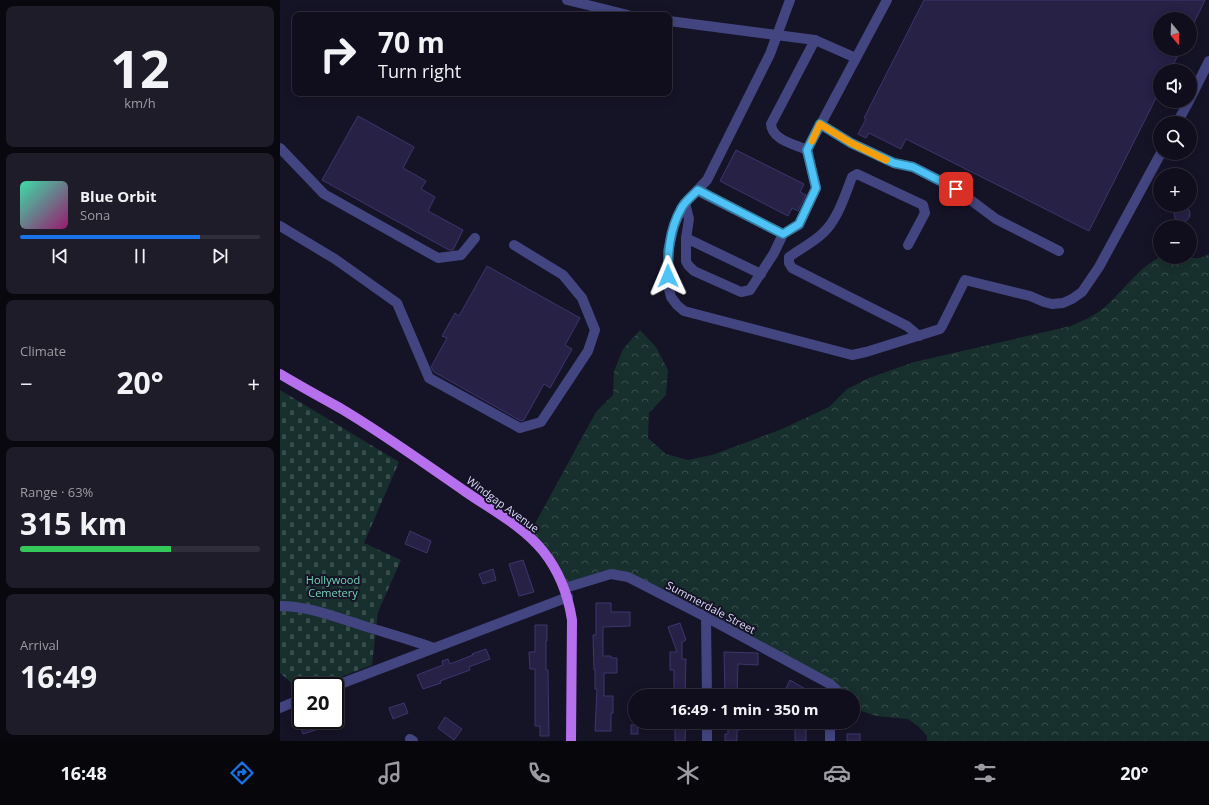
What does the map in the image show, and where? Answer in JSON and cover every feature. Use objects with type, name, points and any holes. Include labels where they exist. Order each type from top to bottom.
[{"type":"main road","name":"Windgap Avenue","points":[[280,374],[341,409],[422,462],[518,528],[543,551],[551,562],[566,592],[572,620],[571,741]]},
{"type":"street","points":[[567,0],[616,12]]},
{"type":"street","points":[[790,0],[770,54],[707,180],[685,203],[674,226],[668,251],[669,288],[671,297],[676,305],[684,311],[847,354],[866,352],[941,328],[965,280],[1030,296],[1052,304],[1063,303],[1082,292],[1099,267],[1157,160]]},
{"type":"street","points":[[685,203],[689,219],[686,238],[686,261],[688,265],[694,271],[741,292],[750,290],[774,253],[783,234],[799,224],[816,188],[807,150],[887,0]]},
{"type":"street","points":[[672,21],[815,40],[856,58]]},
{"type":"street","points":[[807,150],[778,137],[773,132],[771,124],[815,40]]},
{"type":"street","points":[[1197,84],[1209,61]]},
{"type":"street","points":[[820,124],[851,143],[894,163],[913,167],[956,189],[996,219],[1059,251]]},
{"type":"street","points":[[280,148],[324,194],[438,258],[461,255],[475,238]]},
{"type":"street","points":[[908,245],[925,214],[923,205],[857,174],[852,177],[838,209],[828,227],[822,234],[790,257],[789,263],[792,268],[907,326],[919,336]]},
{"type":"street","points":[[698,190],[783,234]]},
{"type":"street","points":[[280,226],[334,259],[397,304],[429,378],[520,428],[542,422],[588,351],[595,330],[582,298],[563,275],[514,245]]},
{"type":"street","points":[[686,238],[761,274]]},
{"type":"street","name":"Summerdale Street","points":[[344,683],[434,648],[611,574],[628,577],[830,684],[832,689]]},
{"type":"street","points":[[280,606],[294,606],[316,610],[434,648]]},
{"type":"street","points":[[706,618],[707,689]]},
{"type":"street","points":[[280,708],[292,703]]},
{"type":"street","points":[[707,729],[707,741]]},
{"type":"street","points":[[830,729],[830,741]]},
{"type":"green space","points":[[1209,254],[1209,741],[927,741],[927,736],[919,727],[908,719],[876,716],[860,710],[860,689],[835,689],[834,683],[631,575],[566,584],[530,533],[596,412],[613,395],[614,371],[623,349],[640,330],[656,347],[668,370],[666,395],[649,413],[648,438],[666,454],[688,460],[712,455],[782,429],[829,407],[847,389],[869,378],[914,362],[1071,326],[1092,316],[1104,308],[1146,266],[1153,262],[1153,264],[1197,264],[1197,258]]},
{"type":"green space","name":"Hollywood Cemetery","points":[[280,390],[399,462],[364,543],[401,560],[378,612],[372,665],[341,677],[292,677],[292,683],[280,673]]},
{"type":"building","points":[[924,0],[1205,0],[1197,17],[1197,12],[1153,12],[1153,56],[1178,56],[1174,64],[1153,64],[1153,104],[1089,231],[906,139],[901,149],[869,133],[866,138],[858,134],[866,119],[864,118]]},
{"type":"building","points":[[358,116],[414,147],[403,168],[426,181],[421,189],[435,197],[428,211],[463,230],[453,250],[449,250],[322,180]]},
{"type":"building","points":[[736,150],[804,184],[800,192],[806,195],[798,211],[792,208],[788,216],[720,181]]},
{"type":"building","points":[[1174,212],[1190,212],[1190,217],[1188,220],[1176,220],[1174,217]]},
{"type":"building","points":[[487,266],[580,318],[565,345],[572,349],[550,388],[544,384],[524,420],[521,421],[434,372],[431,367],[447,338],[442,336],[455,313],[459,316]]},
{"type":"building","points":[[410,531],[431,541],[427,553],[405,544]]},
{"type":"building","points":[[523,560],[534,592],[519,596],[509,564]]},
{"type":"building","points":[[493,569],[496,580],[483,584],[479,574]]},
{"type":"building","points":[[596,603],[611,603],[611,612],[630,612],[630,626],[603,627],[603,656],[617,658],[617,673],[604,673],[604,696],[613,696],[611,731],[595,731],[597,689],[595,689],[593,635],[596,635]]},
{"type":"building","points":[[680,623],[686,640],[682,642],[682,659],[686,659],[685,689],[674,689],[674,670],[670,670],[670,652],[677,652],[668,627]]},
{"type":"building","points":[[535,625],[547,625],[546,670],[548,670],[549,736],[540,736],[540,726],[535,726],[535,669],[530,669],[529,652],[535,652]]},
{"type":"building","points":[[486,649],[490,659],[469,667],[470,670],[440,681],[441,683],[423,689],[417,675],[443,665],[442,661],[448,659],[450,664]]},
{"type":"building","points":[[724,652],[758,653],[758,665],[738,664],[737,689],[725,689]]},
{"type":"building","points":[[790,680],[805,689],[786,689]]},
{"type":"building","points":[[404,703],[408,713],[393,719],[389,708]]},
{"type":"building","points":[[445,717],[462,729],[454,740],[438,728]]},
{"type":"building","points":[[301,729],[319,729],[303,734]]},
{"type":"building","points":[[631,729],[638,729],[638,734],[631,734]]},
{"type":"building","points":[[675,729],[686,729],[685,741],[675,741]]},
{"type":"building","points":[[728,729],[740,729],[737,730],[737,741],[725,741],[725,734],[728,734]]},
{"type":"building","points":[[795,729],[806,729],[806,741],[795,741]]},
{"type":"building","points":[[847,734],[860,734],[860,741],[847,741]]},
{"type":"slow traffic","points":[[812,141],[820,124],[851,143],[886,160]]},
{"type":"route","points":[[668,276],[668,251],[674,226],[681,209],[698,190],[783,234],[799,224],[816,188],[807,150],[820,124],[851,143],[894,163],[913,167],[956,189]]}]
